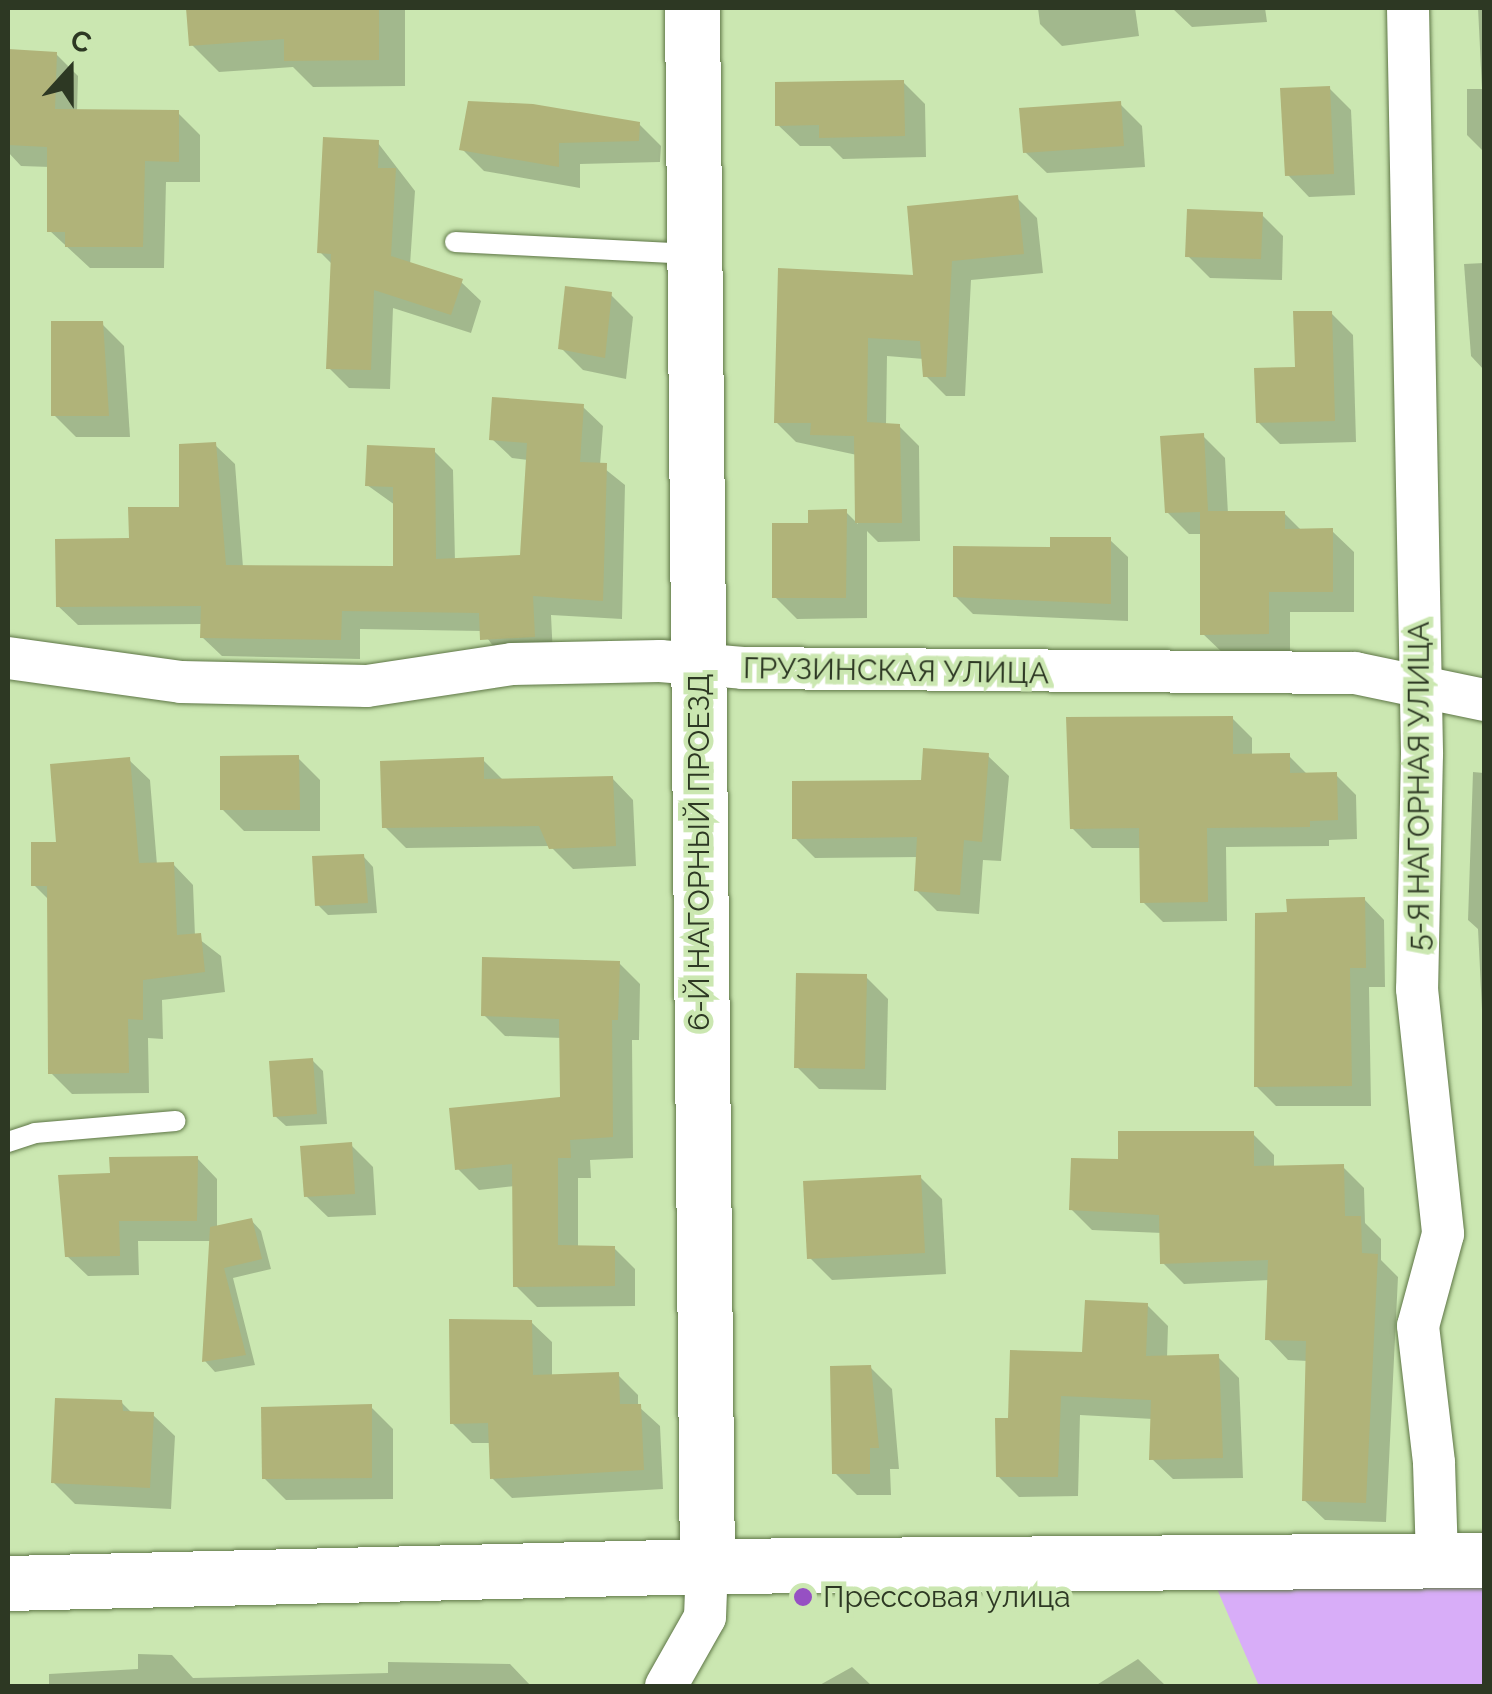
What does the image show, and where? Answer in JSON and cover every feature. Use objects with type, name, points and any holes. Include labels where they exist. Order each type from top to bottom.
[{"type":"street","name":"6-Й НАГОРНЫЙ ПРОЕЗД","points":[[666,1686],[705,1617],[707,1566],[692,8]]},
{"type":"street","name":"5-Я НАГОРНАЯ УЛИЦА","points":[[1408,8],[1420,686],[1417,989],[1443,1234],[1418,1326],[1434,1463],[1461,1560]]},
{"type":"street","name":"ГРУЗИНСКАЯ УЛИЦА","points":[[8,658],[181,682],[366,686],[512,664],[660,661],[699,667],[1355,673],[1484,700]]},
{"type":"street","points":[[8,1583],[707,1566],[1461,1560]]},
{"type":"lane","points":[[456,242],[694,254]]},
{"type":"lane","points":[[8,1142],[35,1133],[175,1121]]},
{"type":"shaded area","points":[[1214,1582],[1484,1585],[1484,1686],[1259,1686]]},
{"type":"building","points":[[186,8],[379,8],[379,60],[284,61],[284,39],[189,46]]},
{"type":"building","points":[[8,49],[57,52],[55,109],[179,110],[179,162],[145,161],[143,247],[65,247],[65,232],[47,232],[47,147],[8,145]]},
{"type":"building","points":[[904,80],[905,136],[819,138],[819,125],[775,126],[775,82]]},
{"type":"building","points":[[1330,86],[1334,174],[1285,176],[1280,88]]},
{"type":"building","points":[[468,101],[533,104],[640,122],[639,141],[559,143],[559,167],[459,150]]},
{"type":"building","points":[[1121,101],[1124,146],[1023,153],[1019,108]]},
{"type":"building","points":[[323,137],[379,140],[378,168],[396,168],[391,256],[463,279],[451,315],[374,290],[371,370],[326,369],[331,254],[317,253]]},
{"type":"building","points":[[1018,195],[1024,254],[952,261],[946,377],[923,377],[920,341],[868,338],[867,422],[900,424],[902,523],[855,523],[854,436],[810,435],[811,423],[774,423],[778,268],[913,275],[907,206]]},
{"type":"building","points":[[1187,209],[1263,212],[1261,259],[1185,257]]},
{"type":"building","points":[[565,286],[612,292],[605,358],[558,349]]},
{"type":"building","points":[[1293,311],[1332,311],[1335,421],[1256,423],[1254,368],[1295,367]]},
{"type":"building","points":[[51,321],[103,321],[109,416],[51,416]]},
{"type":"building","points":[[492,397],[584,404],[580,462],[607,463],[603,601],[533,596],[535,637],[480,640],[479,613],[342,611],[341,640],[200,638],[201,606],[56,607],[55,539],[129,538],[128,507],[179,507],[179,444],[216,442],[226,565],[393,566],[393,487],[365,486],[367,445],[435,448],[436,559],[520,555],[527,443],[489,440]]},
{"type":"building","points":[[1204,433],[1208,511],[1285,511],[1285,529],[1333,528],[1333,592],[1269,592],[1269,634],[1200,635],[1200,512],[1165,513],[1160,436]]},
{"type":"building","points":[[847,509],[846,598],[772,598],[772,523],[808,523],[808,510]]},
{"type":"building","points":[[1050,537],[1111,537],[1111,604],[953,597],[953,546],[1050,547]]},
{"type":"building","points":[[1233,716],[1233,754],[1290,753],[1290,773],[1337,772],[1338,820],[1310,821],[1310,827],[1207,828],[1208,902],[1140,903],[1139,828],[1070,829],[1066,717]]},
{"type":"building","points":[[923,748],[989,753],[982,842],[964,840],[960,895],[914,891],[917,837],[792,839],[792,781],[921,780]]},
{"type":"building","points":[[299,755],[300,810],[220,810],[220,756]]},
{"type":"building","points":[[130,757],[139,863],[174,862],[177,935],[201,933],[205,972],[143,980],[143,1020],[128,1019],[129,1073],[48,1074],[47,886],[31,886],[31,842],[56,842],[50,764]]},
{"type":"building","points":[[484,757],[484,779],[613,776],[616,846],[549,849],[539,826],[382,828],[380,761]]},
{"type":"building","points":[[364,854],[368,903],[315,906],[312,856]]},
{"type":"building","points":[[1365,897],[1366,968],[1350,968],[1352,1086],[1254,1087],[1255,913],[1287,912],[1286,899]]},
{"type":"building","points":[[482,957],[620,961],[618,1020],[612,1020],[613,1137],[570,1140],[571,1158],[558,1158],[558,1245],[615,1246],[615,1286],[513,1287],[512,1164],[455,1170],[449,1108],[560,1097],[559,1019],[481,1016]]},
{"type":"building","points":[[796,973],[867,974],[865,1069],[794,1068]]},
{"type":"building","points":[[313,1058],[317,1114],[273,1117],[269,1061]]},
{"type":"building","points":[[1118,1131],[1254,1131],[1254,1166],[1344,1164],[1345,1216],[1361,1216],[1362,1253],[1378,1254],[1366,1503],[1302,1501],[1306,1341],[1265,1340],[1268,1260],[1160,1264],[1159,1215],[1069,1210],[1071,1158],[1118,1159]]},
{"type":"building","points":[[352,1142],[355,1194],[304,1197],[300,1146]]},
{"type":"building","points":[[198,1156],[197,1221],[119,1221],[120,1256],[65,1257],[58,1175],[110,1173],[109,1157]]},
{"type":"building","points":[[921,1175],[925,1253],[807,1259],[803,1181]]},
{"type":"building","points":[[252,1218],[262,1259],[224,1268],[246,1355],[202,1362],[210,1227]]},
{"type":"building","points":[[1085,1300],[1148,1303],[1146,1356],[1219,1354],[1223,1458],[1149,1460],[1151,1400],[1061,1396],[1058,1477],[996,1477],[995,1418],[1008,1418],[1010,1350],[1082,1352]]},
{"type":"building","points":[[449,1319],[532,1320],[533,1375],[619,1372],[620,1404],[641,1404],[644,1470],[490,1479],[488,1423],[450,1424]]},
{"type":"building","points":[[871,1365],[879,1448],[870,1448],[870,1474],[832,1474],[830,1366]]},
{"type":"building","points":[[55,1398],[122,1400],[123,1411],[154,1412],[150,1488],[51,1483]]},
{"type":"building","points":[[372,1404],[372,1478],[262,1479],[261,1407]]},
{"type":"place","name":"Прессовая улица","points":[[803,1597]]}]
